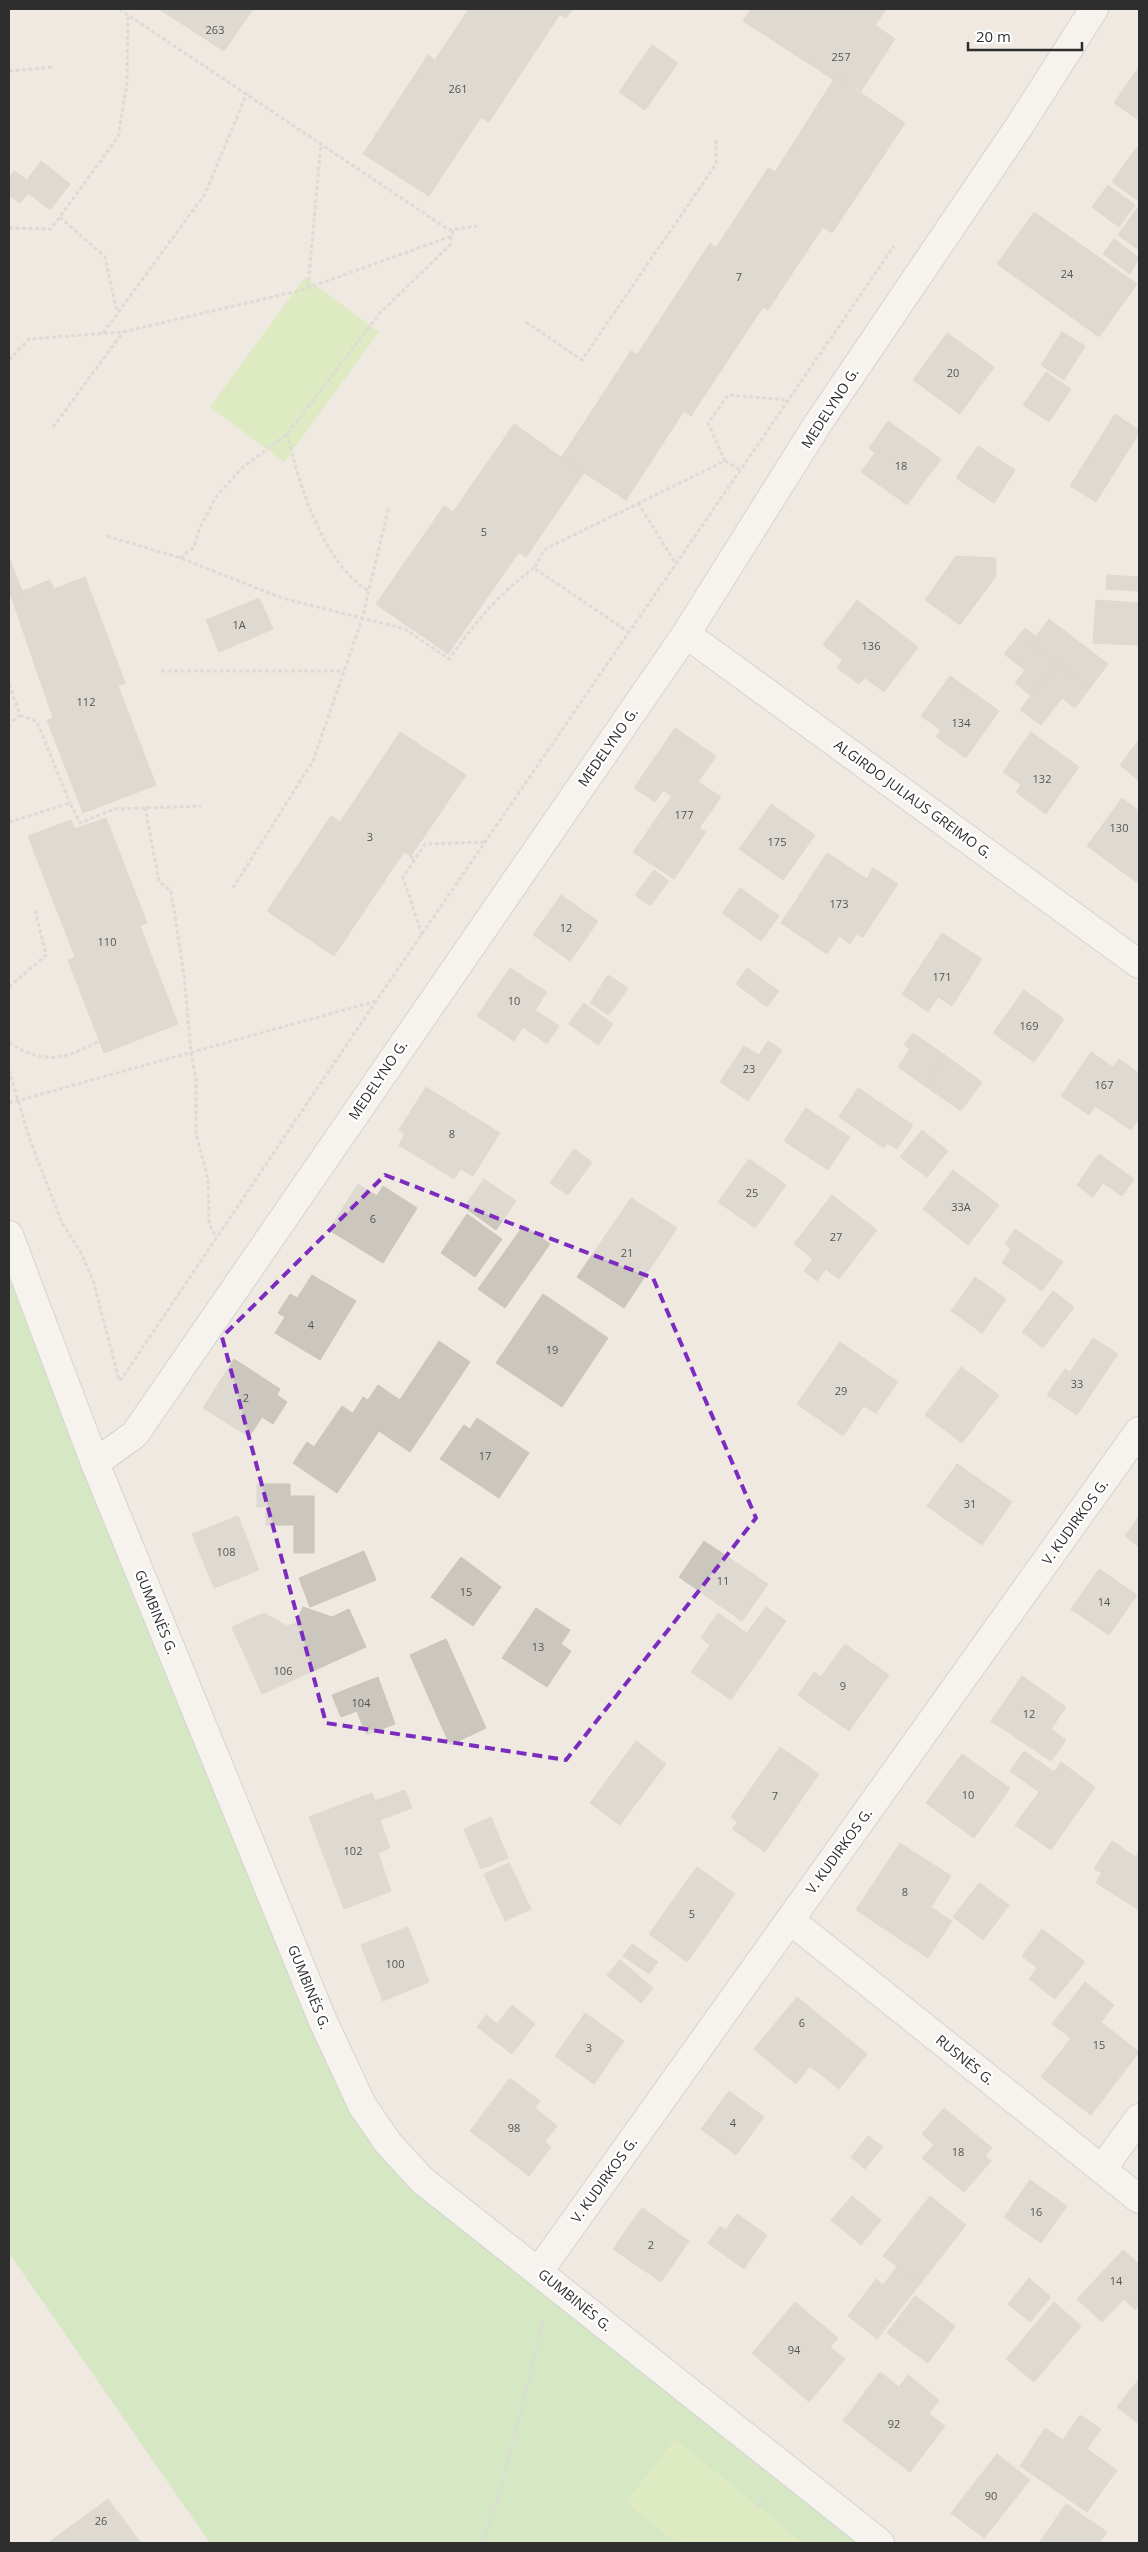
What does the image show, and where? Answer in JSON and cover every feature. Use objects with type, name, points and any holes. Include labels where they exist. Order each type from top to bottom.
[{"type":"street","name":"MEDELYNO G.","points":[[95,1463],[134,1434],[686,634],[817,425],[1020,124],[1094,9]]},
{"type":"street","name":"ALGIRDO JULIAUS GREIMO G.","points":[[686,634],[1139,964]]},
{"type":"street","name":"GUMBINĖS G.","points":[[9,1235],[95,1463],[322,2019],[362,2105],[388,2143],[422,2180],[539,2270],[880,2543]]},
{"type":"street","name":"V. KUDIRKOS G.","points":[[539,2270],[1139,1432]]},
{"type":"street","name":"RUSNĖS G.","points":[[790,1920],[1139,2199]]},
{"type":"street","points":[[1102,2169],[1139,2118]]},
{"type":"path","points":[[119,9],[449,230],[477,226]]},
{"type":"path","points":[[9,228],[51,229],[118,137],[127,83],[128,15]]},
{"type":"path","points":[[9,71],[53,67]]},
{"type":"path","points":[[102,334],[205,194],[247,93]]},
{"type":"path","points":[[526,322],[582,360],[716,164],[716,140]]},
{"type":"path","points":[[308,287],[322,144]]},
{"type":"path","points":[[60,217],[105,257],[117,313]]},
{"type":"path","points":[[180,558],[194,547],[200,527],[216,497],[242,468],[286,434],[380,313],[450,245],[453,229]]},
{"type":"path","points":[[9,360],[29,340],[123,332],[308,287],[452,236]]},
{"type":"path","points":[[9,1070],[17,1101],[62,1223],[80,1251],[93,1280],[120,1381],[376,1001],[900,238]]},
{"type":"path","points":[[53,427],[123,332]]},
{"type":"path","points":[[740,470],[725,461],[708,423],[728,395],[789,400]]},
{"type":"path","points":[[286,434],[297,476],[312,518],[354,582],[369,591]]},
{"type":"path","points":[[107,536],[180,558],[282,598],[405,629],[449,659],[479,617],[509,586],[534,568],[545,549],[725,461]]},
{"type":"path","points":[[638,503],[676,564]]},
{"type":"path","points":[[233,888],[313,761],[362,619],[389,506]]},
{"type":"path","points":[[534,568],[630,633]]},
{"type":"path","points":[[161,671],[344,671]]},
{"type":"path","points":[[9,684],[20,715],[37,722],[80,823],[114,809],[200,806]]},
{"type":"path","points":[[9,724],[20,715]]},
{"type":"path","points":[[9,822],[70,803]]},
{"type":"path","points":[[145,807],[159,881],[171,891],[184,975],[190,1053],[196,1080],[196,1134],[208,1179],[209,1223],[216,1238]]},
{"type":"path","points":[[422,935],[403,877],[425,844],[486,842]]},
{"type":"path","points":[[411,856],[414,861]]},
{"type":"path","points":[[9,987],[46,955],[35,910]]},
{"type":"path","points":[[9,1104],[376,1001]]},
{"type":"path","points":[[9,1042],[25,1053],[56,1059],[80,1052],[100,1041]]},
{"type":"path","points":[[482,2543],[501,2487],[547,2307],[539,2270]]},
{"type":"highlighted area","points":[[385,1175],[653,1278],[756,1518],[566,1760],[326,1723],[222,1337]]},
{"type":"green space","points":[[305,277],[379,332],[284,462],[210,407]]},
{"type":"green space","points":[[9,1235],[388,2143],[880,2543],[803,2543],[675,2440],[626,2502],[677,2543],[210,2543],[9,2253]]},
{"type":"green space","points":[[675,2440],[803,2543],[677,2543],[626,2502]]},
{"type":"building","points":[[159,9],[253,9],[224,51]]},
{"type":"building","points":[[469,9],[573,9],[566,18],[560,14],[489,122],[481,117],[429,196],[363,154],[428,55],[435,60]]},
{"type":"building","points":[[751,9],[886,9],[875,25],[895,39],[861,91],[836,76],[834,80],[743,21]]},
{"type":"building","points":[[652,45],[678,63],[645,110],[619,92]]},
{"type":"building","points":[[1139,67],[1139,120],[1114,103]]},
{"type":"building","points":[[836,76],[905,123],[832,233],[823,227],[768,310],[763,307],[691,416],[684,411],[626,500],[561,458],[631,351],[637,355],[710,243],[716,248],[768,168],[775,172]]},
{"type":"building","points":[[1137,147],[1139,149],[1139,201],[1112,182]]},
{"type":"building","points":[[41,161],[70,184],[50,210],[28,193],[20,203],[9,195],[9,178],[14,171],[27,180]]},
{"type":"building","points":[[1108,185],[1135,205],[1119,227],[1092,207]]},
{"type":"building","points":[[1139,208],[1139,250],[1118,235]]},
{"type":"building","points":[[1034,212],[1137,284],[1099,337],[997,264]]},
{"type":"building","points":[[1114,239],[1139,258],[1130,274],[1103,254]]},
{"type":"building","points":[[1062,332],[1085,346],[1064,380],[1041,365]]},
{"type":"building","points":[[947,333],[994,367],[960,414],[913,380]]},
{"type":"building","points":[[1046,372],[1071,389],[1049,422],[1023,405]]},
{"type":"building","points":[[1115,414],[1139,430],[1139,433],[1096,502],[1070,486]]},
{"type":"building","points":[[888,421],[941,459],[907,505],[861,472],[875,453],[869,448]]},
{"type":"building","points":[[514,424],[584,473],[526,557],[519,552],[448,654],[376,604],[444,506],[453,512]]},
{"type":"building","points":[[978,446],[1015,470],[994,503],[956,478]]},
{"type":"building","points":[[956,556],[996,558],[996,576],[960,625],[925,600]]},
{"type":"building","points":[[9,557],[22,591],[9,597]]},
{"type":"building","points":[[1107,575],[1139,577],[1138,591],[1106,589]]},
{"type":"building","points":[[85,577],[125,683],[118,686],[156,785],[83,813],[47,720],[53,718],[11,596],[50,580],[54,589]]},
{"type":"building","points":[[259,598],[273,629],[219,652],[206,620]]},
{"type":"building","points":[[857,600],[918,647],[884,692],[865,678],[859,684],[837,668],[843,660],[823,645]]},
{"type":"building","points":[[1096,600],[1139,603],[1139,645],[1093,643]]},
{"type":"building","points":[[1049,619],[1108,664],[1090,688],[1031,643]]},
{"type":"building","points":[[1025,628],[1036,636],[1031,643],[1056,662],[1031,696],[1015,683],[1025,670],[1004,654]]},
{"type":"building","points":[[1056,662],[1090,688],[1075,708],[1062,698],[1041,725],[1020,710]]},
{"type":"building","points":[[950,676],[999,711],[966,758],[936,737],[941,730],[921,716]]},
{"type":"building","points":[[675,728],[716,756],[698,782],[721,797],[699,828],[706,832],[674,879],[633,852],[672,796],[663,790],[655,802],[634,788]]},
{"type":"building","points":[[400,732],[466,775],[411,856],[404,852],[334,956],[267,911],[331,816],[340,822]]},
{"type":"building","points":[[1031,732],[1079,767],[1046,814],[1016,792],[1021,785],[1003,772]]},
{"type":"building","points":[[1139,740],[1139,781],[1120,765]]},
{"type":"building","points":[[1122,798],[1139,811],[1138,883],[1087,846]]},
{"type":"building","points":[[771,804],[815,835],[783,880],[739,849]]},
{"type":"building","points":[[106,818],[147,923],[140,926],[178,1024],[104,1053],[68,960],[75,957],[28,836],[71,820],[75,829]]},
{"type":"building","points":[[827,853],[867,879],[873,868],[898,884],[863,937],[857,934],[850,944],[839,936],[827,954],[781,923]]},
{"type":"building","points":[[654,870],[669,881],[650,906],[635,895]]},
{"type":"building","points":[[740,888],[779,916],[761,941],[722,913]]},
{"type":"building","points":[[561,895],[598,921],[570,961],[533,935]]},
{"type":"building","points":[[942,933],[982,959],[952,1006],[938,997],[928,1012],[902,994]]},
{"type":"building","points":[[510,968],[547,992],[535,1010],[559,1026],[547,1044],[523,1027],[514,1041],[477,1016]]},
{"type":"building","points":[[747,968],[779,991],[767,1007],[736,984]]},
{"type":"building","points":[[608,975],[628,988],[609,1015],[590,1003]]},
{"type":"building","points":[[1024,990],[1064,1019],[1034,1062],[993,1033]]},
{"type":"building","points":[[584,1003],[613,1024],[598,1045],[569,1024]]},
{"type":"building","points":[[913,1033],[946,1056],[925,1086],[898,1067],[910,1049],[904,1045]]},
{"type":"building","points":[[768,1041],[782,1050],[748,1101],[720,1082],[744,1046],[759,1055]]},
{"type":"building","points":[[1091,1052],[1113,1067],[1119,1059],[1139,1073],[1139,1118],[1131,1130],[1095,1106],[1089,1115],[1061,1096]]},
{"type":"building","points":[[946,1056],[982,1082],[961,1111],[925,1086]]},
{"type":"building","points":[[426,1087],[500,1133],[473,1176],[461,1169],[454,1179],[399,1145],[405,1134],[399,1130]]},
{"type":"building","points":[[858,1088],[913,1125],[897,1149],[887,1143],[884,1148],[839,1117]]},
{"type":"building","points":[[806,1108],[850,1137],[828,1170],[784,1141]]},
{"type":"building","points":[[922,1130],[948,1151],[927,1177],[900,1157]]},
{"type":"building","points":[[574,1149],[592,1162],[568,1195],[550,1183]]},
{"type":"building","points":[[1099,1154],[1134,1179],[1122,1196],[1103,1183],[1093,1197],[1077,1185]]},
{"type":"building","points":[[749,1159],[786,1185],[755,1228],[718,1202]]},
{"type":"building","points":[[953,1170],[999,1205],[968,1245],[923,1209]]},
{"type":"building","points":[[484,1179],[516,1201],[496,1230],[464,1207]]},
{"type":"building","points":[[358,1184],[377,1196],[383,1186],[417,1208],[383,1263],[329,1230]]},
{"type":"building","points":[[832,1195],[877,1230],[839,1279],[826,1269],[817,1281],[804,1271],[813,1259],[794,1244]]},
{"type":"building","points":[[631,1198],[677,1228],[624,1308],[577,1277]]},
{"type":"building","points":[[467,1214],[502,1239],[475,1277],[441,1253]]},
{"type":"building","points":[[524,1225],[550,1244],[505,1308],[478,1289]]},
{"type":"building","points":[[1015,1229],[1063,1262],[1042,1291],[1002,1263],[1011,1249],[1005,1244]]},
{"type":"building","points":[[312,1275],[356,1301],[320,1360],[275,1333],[285,1317],[278,1313],[290,1294],[297,1298]]},
{"type":"building","points":[[975,1277],[1006,1299],[982,1333],[951,1311]]},
{"type":"building","points":[[1053,1291],[1074,1307],[1043,1348],[1022,1332]]},
{"type":"building","points":[[543,1294],[608,1338],[562,1407],[496,1363]]},
{"type":"building","points":[[1093,1338],[1118,1354],[1077,1415],[1047,1395],[1065,1369],[1070,1372]]},
{"type":"building","points":[[439,1341],[470,1362],[410,1452],[379,1431]]},
{"type":"building","points":[[840,1342],[898,1382],[876,1413],[864,1406],[843,1436],[797,1404]]},
{"type":"building","points":[[234,1359],[280,1389],[277,1395],[287,1402],[273,1424],[262,1417],[249,1437],[203,1408]]},
{"type":"building","points":[[961,1367],[999,1395],[962,1443],[925,1415]]},
{"type":"building","points":[[378,1385],[400,1400],[379,1431],[353,1413],[363,1397],[368,1400]]},
{"type":"building","points":[[342,1406],[379,1431],[337,1493],[293,1463],[307,1442],[314,1447]]},
{"type":"building","points":[[477,1418],[529,1453],[499,1498],[440,1459],[464,1425],[470,1429]]},
{"type":"building","points":[[957,1464],[1012,1502],[982,1545],[927,1506]]},
{"type":"building","points":[[257,1484],[290,1484],[290,1496],[314,1496],[314,1553],[294,1553],[294,1525],[266,1525],[266,1506],[257,1507]]},
{"type":"building","points":[[238,1516],[259,1570],[214,1588],[192,1534]]},
{"type":"building","points":[[1139,1516],[1139,1547],[1125,1536]]},
{"type":"building","points":[[704,1541],[768,1584],[742,1621],[679,1577]]},
{"type":"building","points":[[364,1551],[376,1580],[310,1607],[299,1578]]},
{"type":"building","points":[[461,1557],[501,1587],[473,1626],[431,1597]]},
{"type":"building","points":[[1099,1569],[1137,1595],[1109,1635],[1071,1609]]},
{"type":"building","points":[[303,1607],[332,1617],[349,1609],[366,1647],[262,1694],[232,1627],[264,1613],[287,1626],[296,1623]]},
{"type":"building","points":[[766,1607],[786,1621],[731,1700],[691,1672],[710,1645],[701,1638],[718,1613],[747,1633]]},
{"type":"building","points":[[536,1608],[570,1630],[561,1644],[571,1651],[547,1687],[502,1658]]},
{"type":"building","points":[[446,1639],[486,1728],[450,1745],[410,1655]]},
{"type":"building","points":[[845,1644],[889,1675],[849,1731],[798,1695],[814,1672],[821,1677]]},
{"type":"building","points":[[1022,1676],[1066,1707],[1051,1729],[1066,1740],[1051,1761],[991,1721]]},
{"type":"building","points":[[378,1677],[395,1724],[366,1735],[357,1711],[341,1717],[332,1695]]},
{"type":"building","points":[[636,1741],[666,1764],[620,1825],[590,1803]]},
{"type":"building","points":[[780,1747],[819,1774],[765,1852],[732,1829],[738,1822],[731,1817]]},
{"type":"building","points":[[1024,1751],[1054,1772],[1061,1762],[1095,1787],[1051,1850],[1015,1825],[1039,1792],[1010,1771]]},
{"type":"building","points":[[962,1754],[1010,1788],[974,1838],[926,1803]]},
{"type":"building","points":[[405,1790],[412,1808],[380,1820],[390,1848],[378,1853],[391,1891],[344,1909],[309,1817],[372,1793],[375,1801]]},
{"type":"building","points":[[491,1817],[508,1858],[481,1869],[464,1829]]},
{"type":"building","points":[[1112,1841],[1136,1857],[1139,1851],[1139,1910],[1096,1883],[1102,1873],[1094,1869]]},
{"type":"building","points":[[900,1843],[951,1876],[931,1907],[952,1921],[928,1958],[856,1910]]},
{"type":"building","points":[[509,1863],[531,1909],[505,1921],[484,1874]]},
{"type":"building","points":[[697,1867],[735,1894],[687,1962],[649,1934]]},
{"type":"building","points":[[979,1883],[1009,1905],[983,1940],[953,1917]]},
{"type":"building","points":[[408,1927],[429,1982],[383,2001],[361,1945]]},
{"type":"building","points":[[1042,1929],[1085,1962],[1055,1999],[1029,1979],[1037,1968],[1022,1956]]},
{"type":"building","points":[[632,1944],[658,1962],[649,1974],[623,1956]]},
{"type":"building","points":[[620,1960],[653,1988],[641,2003],[607,1975]]},
{"type":"building","points":[[1085,1982],[1114,2005],[1101,2022],[1139,2052],[1091,2115],[1041,2077],[1071,2038],[1052,2024]]},
{"type":"building","points":[[797,1997],[867,2054],[839,2089],[810,2066],[796,2084],[754,2049]]},
{"type":"building","points":[[512,2005],[535,2024],[512,2054],[477,2027],[486,2015],[497,2024]]},
{"type":"building","points":[[585,2013],[624,2041],[594,2084],[555,2056]]},
{"type":"building","points":[[510,2078],[540,2101],[535,2108],[557,2126],[545,2142],[551,2147],[529,2176],[470,2131]]},
{"type":"building","points":[[729,2091],[764,2117],[736,2155],[701,2129]]},
{"type":"building","points":[[944,2108],[992,2148],[985,2156],[991,2161],[964,2192],[922,2158],[934,2145],[922,2134]]},
{"type":"building","points":[[868,2136],[883,2147],[865,2169],[851,2157]]},
{"type":"building","points":[[1030,2180],[1067,2206],[1041,2243],[1004,2217]]},
{"type":"building","points":[[852,2196],[881,2220],[861,2245],[831,2220]]},
{"type":"building","points":[[930,2196],[966,2225],[920,2284],[883,2256]]},
{"type":"building","points":[[642,2208],[689,2241],[661,2282],[613,2249]]},
{"type":"building","points":[[737,2214],[767,2235],[744,2269],[708,2243],[720,2226],[726,2230]]},
{"type":"building","points":[[1123,2250],[1139,2264],[1139,2305],[1135,2310],[1124,2299],[1102,2322],[1077,2299]]},
{"type":"building","points":[[897,2267],[920,2284],[877,2339],[848,2316],[876,2279],[883,2285]]},
{"type":"building","points":[[1029,2278],[1051,2297],[1030,2322],[1008,2304]]},
{"type":"building","points":[[915,2296],[955,2326],[928,2363],[887,2333]]},
{"type":"building","points":[[795,2302],[838,2338],[830,2347],[845,2359],[809,2402],[752,2353]]},
{"type":"building","points":[[1054,2302],[1081,2326],[1034,2382],[1006,2359]]},
{"type":"building","points":[[880,2372],[899,2387],[908,2375],[939,2400],[929,2414],[945,2426],[910,2472],[843,2421]]},
{"type":"building","points":[[1139,2379],[1139,2424],[1117,2407]]},
{"type":"building","points":[[1080,2415],[1101,2429],[1087,2449],[1117,2470],[1087,2512],[1020,2466],[1045,2428],[1063,2440]]},
{"type":"building","points":[[997,2454],[1030,2480],[984,2538],[951,2513]]},
{"type":"building","points":[[108,2499],[141,2543],[48,2543]]},
{"type":"building","points":[[1066,2504],[1107,2532],[1099,2543],[1039,2543]]}]
